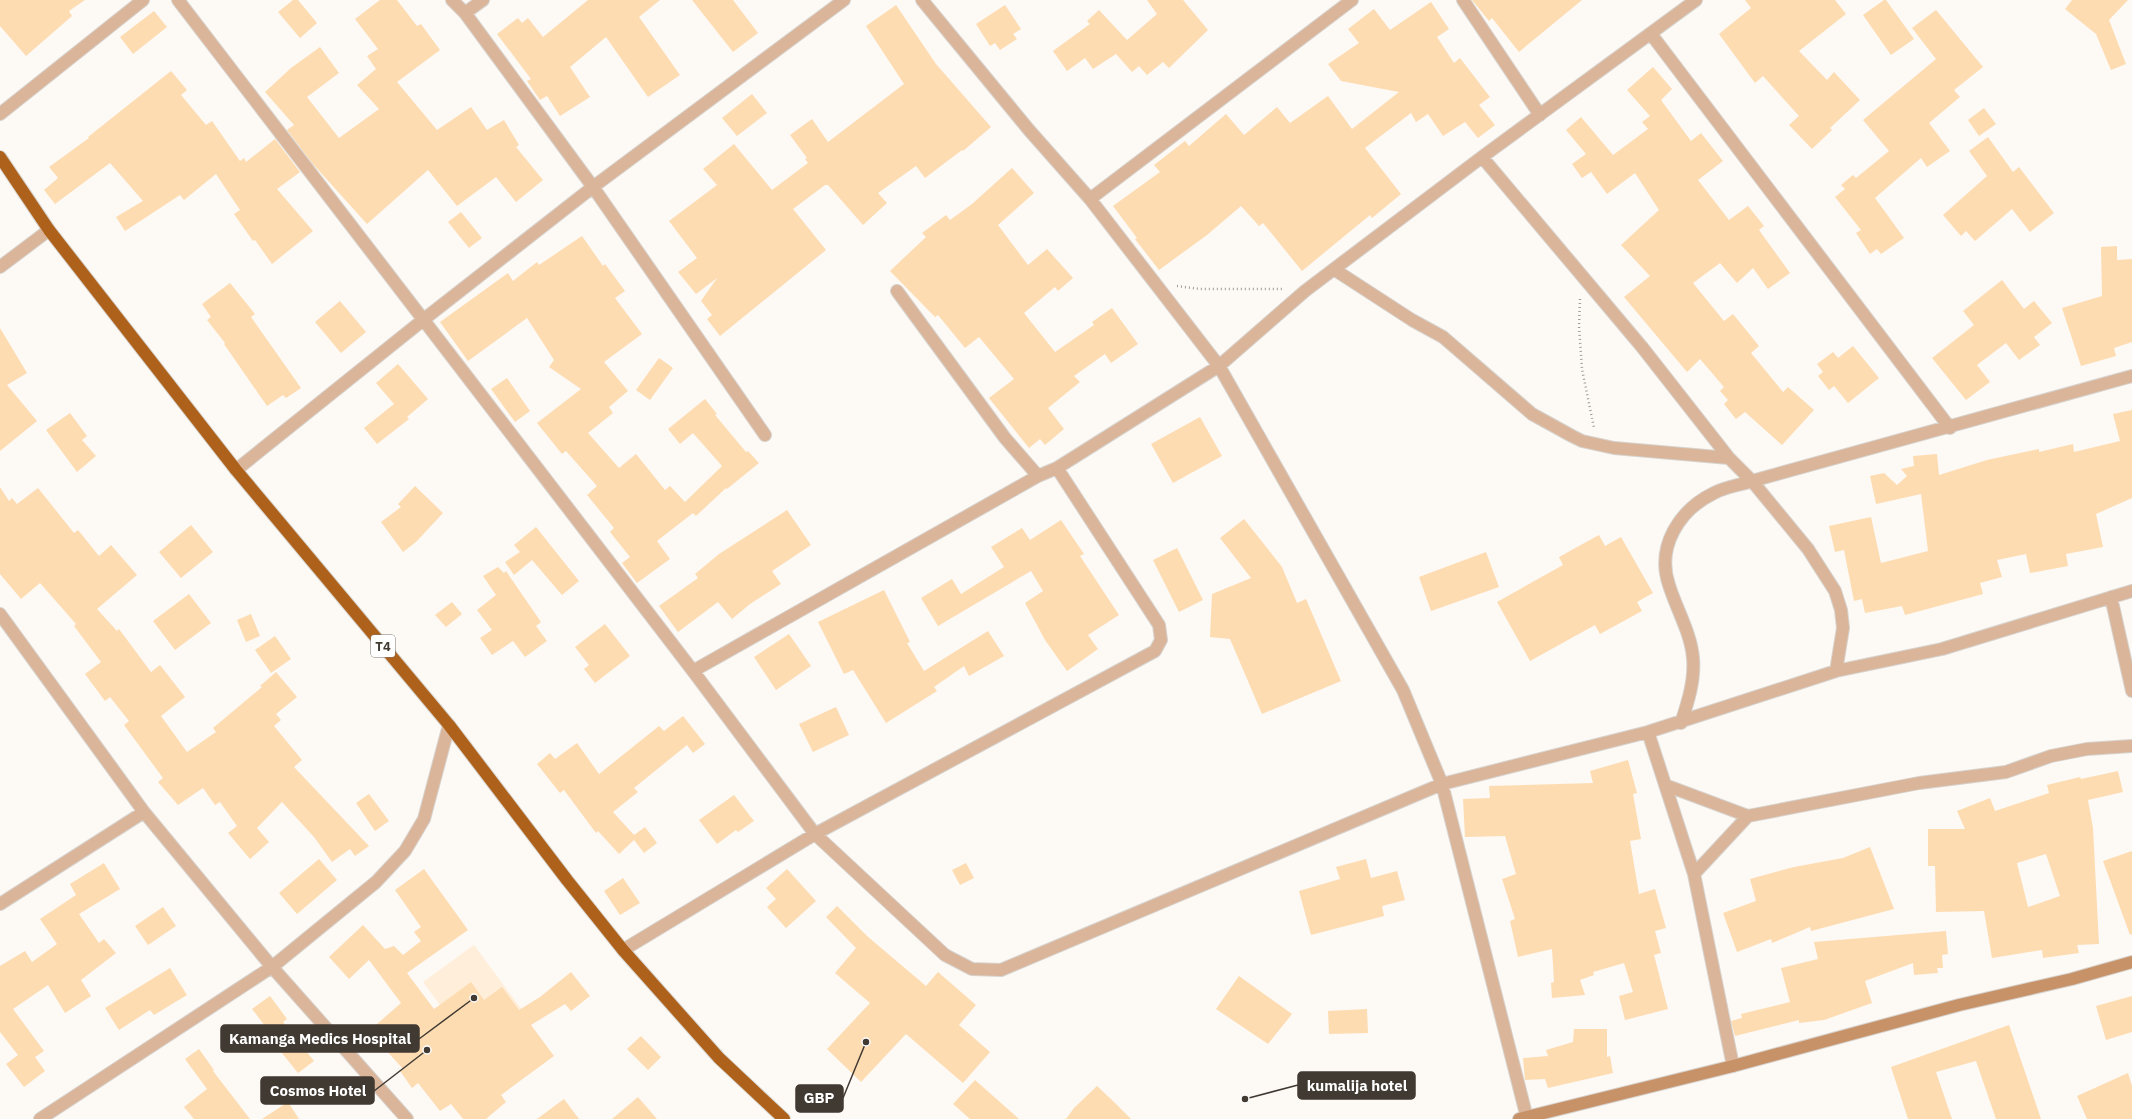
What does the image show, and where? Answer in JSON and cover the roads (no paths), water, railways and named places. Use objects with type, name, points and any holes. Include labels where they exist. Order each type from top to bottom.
[{"type":"highway","name":"T4","points":[[0,157],[49,230],[236,470],[448,725],[566,880],[623,950],[719,1058],[784,1119]]},
{"type":"street","points":[[0,114],[143,0]]},
{"type":"street","points":[[178,0],[815,834],[945,955],[972,969],[1001,970],[1442,784],[1681,723],[1836,672],[1942,649],[2132,591]]},
{"type":"street","points":[[452,0],[464,13],[593,187],[765,435]]},
{"type":"street","points":[[464,13],[483,0]]},
{"type":"street","points":[[236,470],[423,320],[593,187],[844,0]]},
{"type":"street","points":[[922,0],[1029,130],[1090,199],[1219,366],[1403,690],[1442,784],[1523,1118],[1733,1066],[1959,1005],[2072,979],[2132,962]]},
{"type":"street","points":[[1090,199],[1352,0]]},
{"type":"street","points":[[1464,0],[1540,115]]},
{"type":"street","points":[[692,671],[1038,476],[1057,468],[1219,366],[1305,291],[1335,270],[1482,157],[1696,0]]},
{"type":"street","points":[[1651,34],[1950,428]]},
{"type":"street","points":[[1482,157],[1642,347],[1729,458],[1752,481],[1808,549],[1835,591],[1841,610],[1843,628],[1836,672]]},
{"type":"street","points":[[0,267],[49,230]]},
{"type":"street","points":[[1335,270],[1412,320],[1443,337],[1532,414],[1572,436],[1597,444],[1729,458]]},
{"type":"street","points":[[897,291],[1006,438],[1038,476]]},
{"type":"street","points":[[1681,723],[1690,699],[1693,657],[1668,584],[1665,568],[1667,546],[1672,533],[1680,519],[1697,505],[1714,493],[1752,481],[1950,428],[2132,376]]},
{"type":"street","points":[[623,950],[815,834],[1155,651],[1161,640],[1159,625],[1057,468]]},
{"type":"street","points":[[2111,597],[2132,691]]},
{"type":"street","points":[[0,614],[144,812],[272,967],[407,1119]]},
{"type":"street","points":[[40,1119],[272,967],[376,882],[405,851],[424,819],[448,725]]},
{"type":"street","points":[[1648,732],[1694,874],[1733,1066]]},
{"type":"street","points":[[1665,785],[1748,816],[1919,783],[2006,772],[2051,756],[2080,751],[2132,746]]},
{"type":"street","points":[[0,904],[144,812]]},
{"type":"street","points":[[1694,874],[1748,816]]},
{"type":"place","name":"Kamanga Medics Hospital","points":[[474,998]]},
{"type":"place","name":"GBP","points":[[866,1042]]},
{"type":"place","name":"Cosmos Hotel","points":[[427,1050]]},
{"type":"place","name":"kumalija hotel","points":[[1245,1099]]}]
